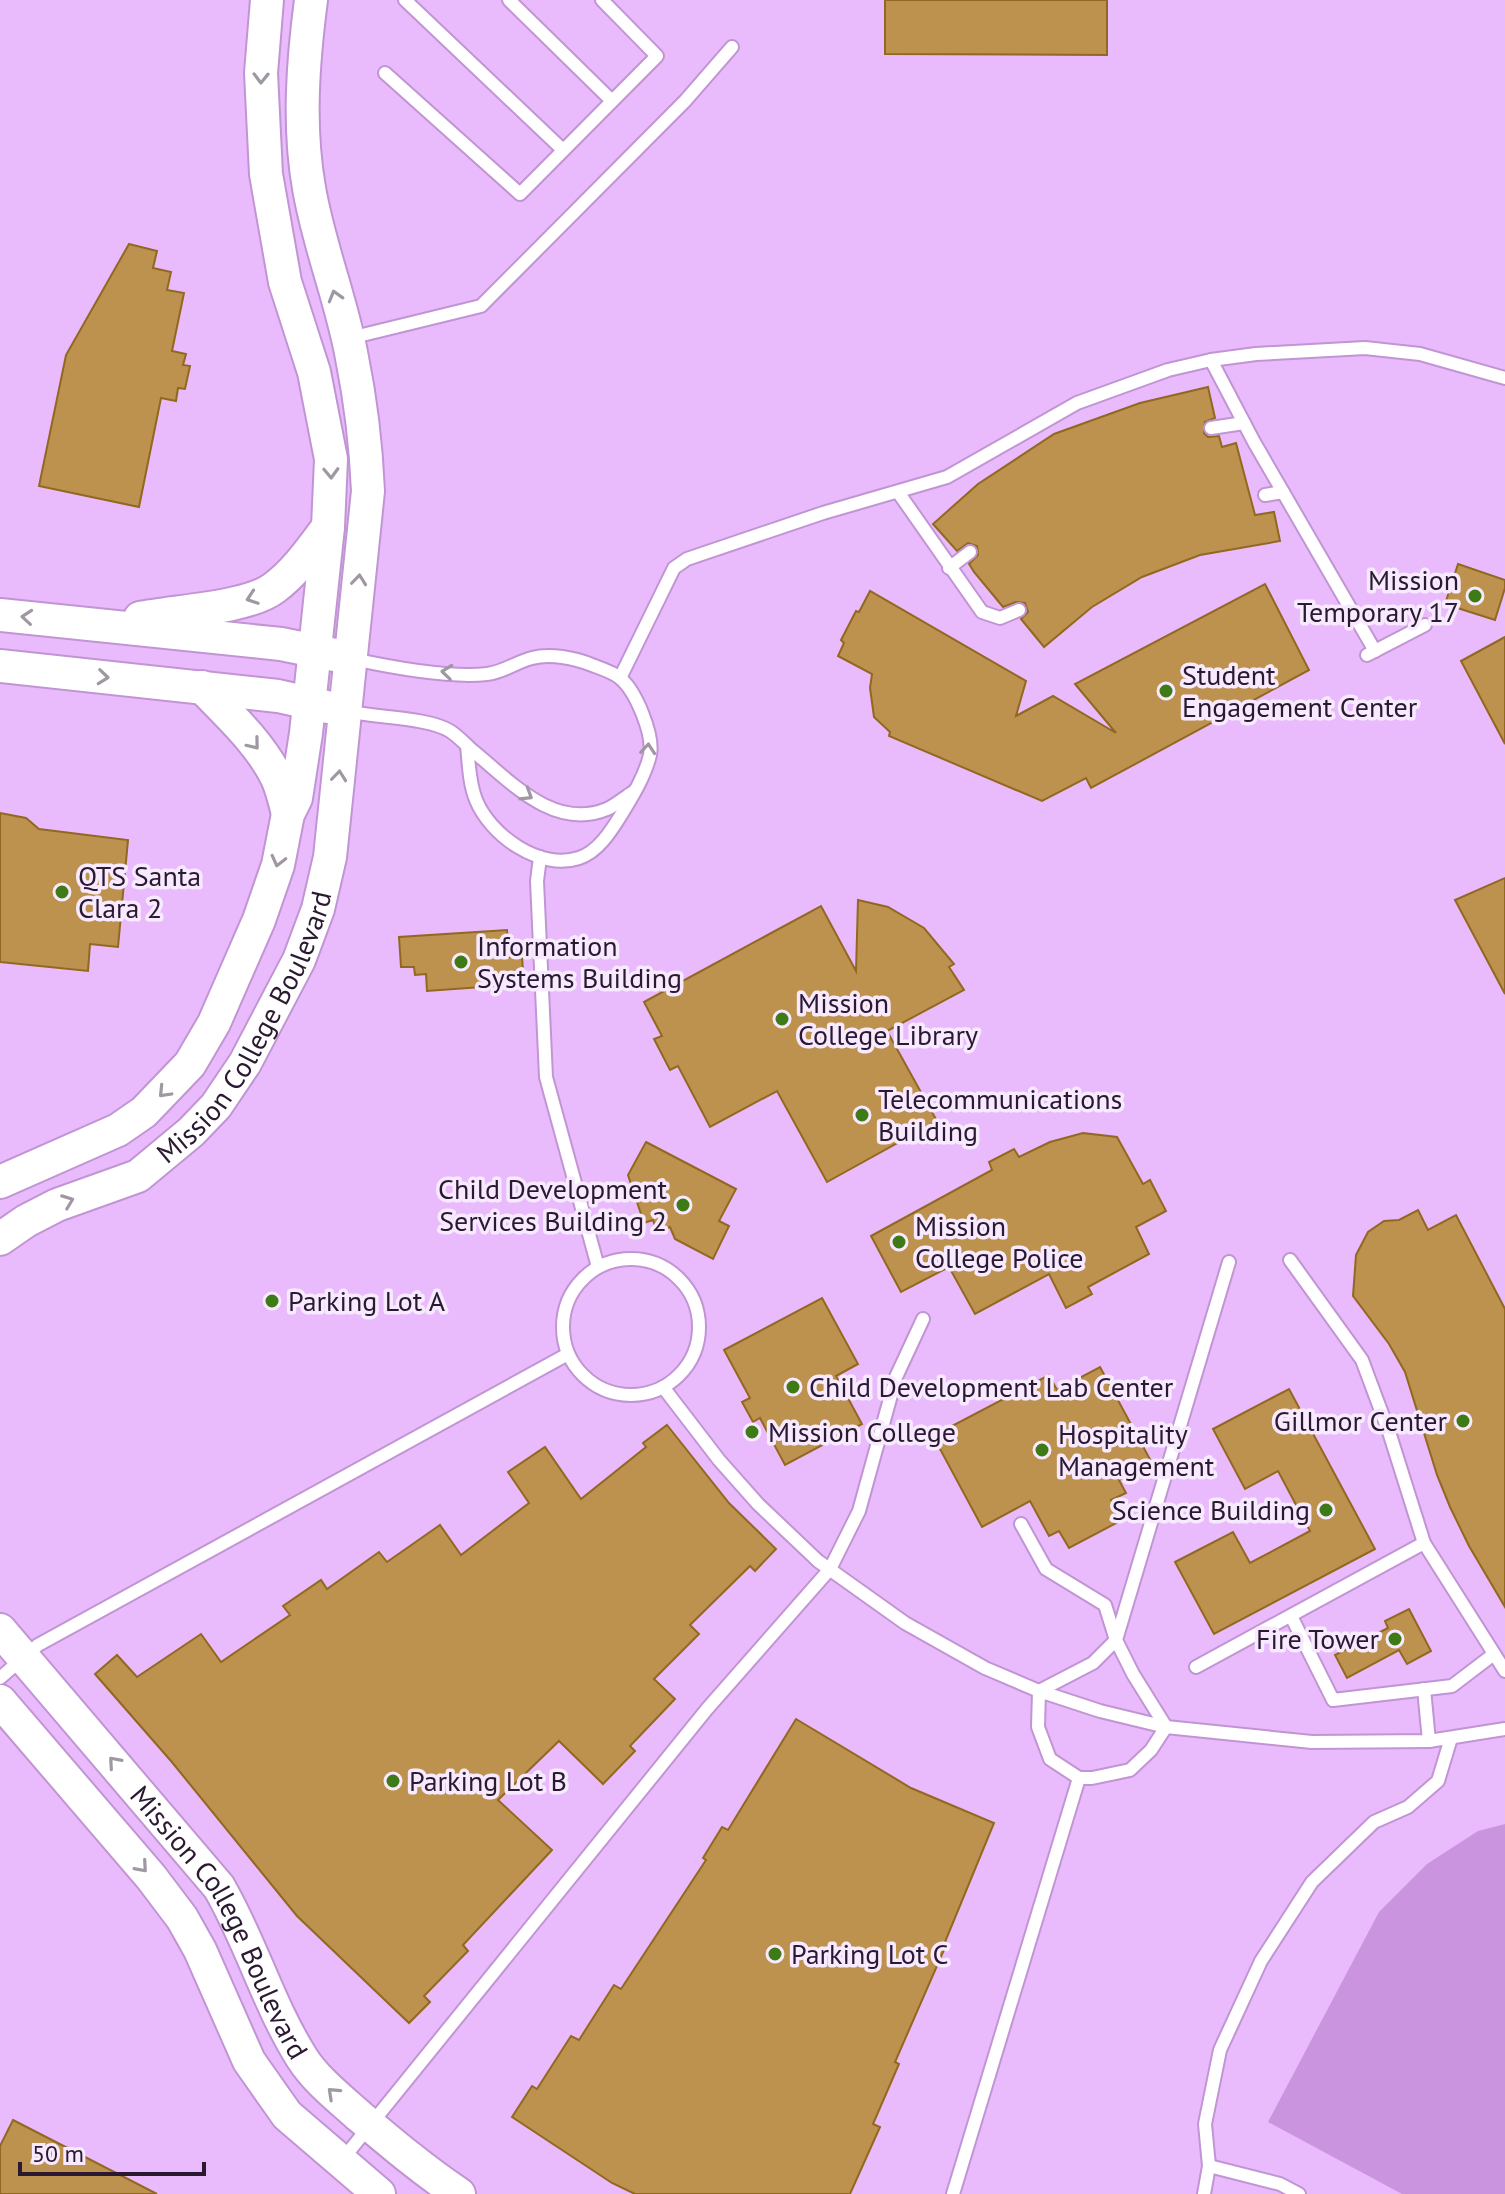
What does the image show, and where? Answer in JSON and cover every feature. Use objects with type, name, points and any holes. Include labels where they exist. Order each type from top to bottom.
[{"type":"street","name":"Mission College Boulevard","points":[[0,1182],[118,1130],[144,1112],[190,1064],[214,1023],[259,920],[278,865],[288,814],[296,798],[315,650],[331,473],[325,419],[314,372],[285,282],[266,174],[261,73],[267,0]]},
{"type":"street","name":"Mission College Boulevard","points":[[0,1239],[57,1205],[138,1176],[191,1132],[216,1106],[245,1063],[299,960],[318,909],[330,857],[368,491],[366,447],[347,338],[319,240],[305,159],[304,67],[311,0]]},
{"type":"street","points":[[109,625],[252,600],[273,589],[286,577],[328,527]]},
{"type":"street","points":[[0,615],[281,644],[350,658]]},
{"type":"street","points":[[0,666],[278,696],[346,711]]},
{"type":"street","points":[[202,687],[269,763],[288,814]]},
{"type":"street","name":"Mission College Boulevard","points":[[0,1630],[12,1668],[211,1877],[238,1920],[282,2021],[303,2060],[327,2088],[371,2126],[459,2194]]},
{"type":"street","name":"Mission College Boulevard","points":[[0,1701],[151,1877],[182,1918],[200,1950],[249,2061],[287,2115],[379,2194]]},
{"type":"lane","points":[[405,0],[563,150]]},
{"type":"lane","points":[[509,0],[612,101]]},
{"type":"lane","points":[[385,73],[520,194],[657,56],[602,0]]},
{"type":"lane","points":[[347,338],[481,306],[685,101],[732,47]]},
{"type":"lane","points":[[620,678],[674,568],[687,559],[783,526],[947,477],[1077,403],[1168,370],[1256,354],[1365,348],[1420,354],[1505,378]]},
{"type":"lane","points":[[1211,360],[1371,653],[1425,625]]},
{"type":"lane","points":[[1211,428],[1244,423]]},
{"type":"lane","points":[[898,492],[982,612],[1000,618],[1019,610]]},
{"type":"lane","points":[[1265,495],[1283,492]]},
{"type":"lane","points":[[949,568],[970,552]]},
{"type":"lane","points":[[350,658],[378,664],[486,674],[507,670],[533,658],[559,657],[589,663],[620,678],[637,701],[648,728],[650,753],[636,790],[598,847],[579,858],[540,857],[516,847],[490,824],[480,810],[470,781],[467,746]]},
{"type":"lane","points":[[346,711],[428,723],[450,731],[520,792],[546,806],[580,815],[607,809],[636,790]]},
{"type":"lane","points":[[540,857],[537,895],[546,1077],[598,1267]]},
{"type":"lane","points":[[618,1260],[639,1260],[659,1265],[677,1277],[690,1293],[698,1313],[699,1335],[693,1356],[680,1374],[663,1387],[642,1394],[619,1394],[598,1387],[580,1373],[568,1354],[563,1334],[570,1295],[582,1279],[598,1267],[618,1260]]},
{"type":"lane","points":[[1290,1260],[1362,1360],[1390,1435],[1424,1543],[1505,1671]]},
{"type":"lane","points":[[1039,1691],[1093,1663],[1116,1640],[1229,1262]]},
{"type":"lane","points":[[340,2162],[707,1709],[830,1569],[859,1511],[896,1377],[923,1319]]},
{"type":"lane","points":[[12,1668],[38,1645],[568,1354]]},
{"type":"lane","points":[[663,1387],[719,1460],[758,1504],[830,1569],[905,1623],[985,1668],[1039,1691],[1100,1711],[1166,1727],[1312,1742],[1429,1741],[1505,1729]]},
{"type":"lane","points":[[1021,1524],[1046,1569],[1105,1605],[1116,1640],[1166,1727]]},
{"type":"lane","points":[[1196,1667],[1424,1543]]},
{"type":"lane","points":[[1291,1616],[1333,1700],[1452,1686],[1494,1654]]},
{"type":"lane","points":[[1424,1689],[1429,1741]]},
{"type":"lane","points":[[1039,1691],[1038,1727],[1050,1759],[1079,1778],[1130,1770],[1151,1750],[1166,1727]]},
{"type":"lane","points":[[1204,2194],[1209,2166],[1205,2124],[1220,2050],[1261,1961],[1312,1882],[1374,1822],[1408,1807],[1438,1781],[1451,1738]]},
{"type":"lane","points":[[953,2194],[1079,1778]]},
{"type":"lane","points":[[1209,2166],[1280,2184],[1299,2194]]},
{"type":"shaded area","points":[[1505,1824],[1505,2194],[1402,2194],[1268,2122],[1379,1912],[1427,1864],[1478,1831]]},
{"type":"building","points":[[885,0],[1107,0],[1107,55],[885,54]]},
{"type":"building","points":[[129,244],[157,251],[153,268],[171,272],[167,290],[184,293],[172,351],[186,354],[183,365],[190,366],[185,389],[178,388],[176,401],[161,398],[139,507],[39,486],[66,355]]},
{"type":"building","points":[[1208,387],[1215,418],[1205,422],[1204,433],[1208,437],[1219,436],[1222,447],[1236,443],[1255,515],[1274,512],[1280,541],[1200,555],[1142,577],[1092,607],[1044,647],[1021,619],[1028,612],[1025,603],[1016,602],[1003,607],[974,572],[969,564],[978,555],[977,546],[968,543],[957,551],[933,524],[978,484],[1054,434],[1140,403]]},
{"type":"building","name":"Mission Temporary 17","points":[[1458,564],[1505,580],[1495,620],[1445,604]]},
{"type":"building","name":"Student Engagement Center","points":[[1265,584],[1309,670],[1091,788],[1086,778],[1042,801],[889,736],[890,732],[874,717],[870,688],[872,674],[838,656],[844,643],[841,640],[870,591],[1026,681],[1016,716],[1053,696],[1116,733],[1075,684]]},
{"type":"building","points":[[1505,637],[1505,744],[1461,661]]},
{"type":"building","name":"QTS Santa Clara 2","points":[[0,813],[26,818],[39,829],[128,840],[118,947],[90,944],[88,971],[0,962]]},
{"type":"building","points":[[1505,878],[1505,994],[1455,900]]},
{"type":"building","name":"Mission College Library","points":[[858,900],[888,907],[924,928],[954,964],[949,967],[964,990],[887,1031],[937,1121],[827,1182],[777,1091],[710,1127],[678,1066],[670,1070],[654,1039],[662,1036],[644,1002],[821,906],[856,971]]},
{"type":"building","name":"Information Systems Building","points":[[507,930],[509,957],[522,957],[524,984],[427,991],[426,974],[415,975],[414,967],[401,967],[399,937]]},
{"type":"building","points":[[1083,1133],[1117,1137],[1143,1184],[1150,1180],[1166,1211],[1136,1227],[1149,1254],[1088,1287],[1092,1294],[1066,1308],[1049,1274],[975,1314],[949,1267],[901,1292],[871,1236],[992,1170],[989,1162],[1014,1149],[1019,1157],[1050,1142]]},
{"type":"building","name":"Child Development Services Building 2","points":[[646,1142],[736,1189],[719,1221],[729,1226],[713,1259],[675,1239],[670,1227],[657,1232],[653,1220],[644,1223],[628,1175]]},
{"type":"building","name":"Gillmor Center","points":[[1418,1210],[1428,1230],[1456,1215],[1505,1309],[1505,1607],[1450,1507],[1405,1372],[1389,1344],[1353,1296],[1356,1255],[1368,1232],[1384,1221],[1399,1220]]},
{"type":"building","name":"Child Development Lab Center","points":[[822,1298],[858,1364],[836,1376],[862,1424],[785,1465],[760,1418],[753,1422],[742,1402],[750,1398],[724,1350]]},
{"type":"building","name":"Hospitality Management","points":[[1100,1367],[1152,1463],[1119,1480],[1126,1493],[1111,1500],[1122,1520],[1069,1548],[1059,1531],[1049,1536],[1030,1501],[982,1527],[933,1436],[1049,1375],[1057,1390]]},
{"type":"building","name":"Science Building","points":[[1289,1389],[1375,1549],[1214,1634],[1175,1562],[1233,1532],[1250,1563],[1310,1531],[1278,1471],[1245,1489],[1213,1429]]},
{"type":"building","name":"Parking Lot B","points":[[667,1425],[729,1503],[776,1549],[755,1571],[750,1566],[690,1625],[699,1634],[654,1679],[675,1699],[630,1746],[635,1751],[603,1784],[559,1741],[498,1800],[552,1850],[463,1945],[468,1951],[424,1996],[430,2002],[409,2023],[297,1916],[171,1761],[95,1674],[117,1655],[137,1677],[201,1634],[221,1662],[290,1615],[283,1606],[321,1580],[327,1589],[379,1552],[387,1562],[440,1525],[461,1555],[529,1503],[508,1472],[545,1447],[581,1499],[646,1447],[643,1443]]},
{"type":"building","name":"Fire Tower","points":[[1409,1609],[1431,1651],[1407,1664],[1399,1650],[1347,1678],[1335,1655],[1388,1628],[1385,1621]]},
{"type":"building","name":"Parking Lot C","points":[[796,1719],[911,1788],[994,1823],[947,1943],[895,2062],[899,2064],[873,2124],[880,2127],[850,2194],[635,2194],[612,2183],[512,2117],[532,2086],[537,2089],[571,2036],[579,2040],[614,1985],[621,1989],[706,1860],[703,1858],[722,1827],[728,1830]]},
{"type":"building","points":[[13,2120],[157,2194],[0,2194],[0,2146]]},
{"type":"place","name":"Mission Temporary 17","points":[[1475,596]]},
{"type":"place","name":"Student Engagement Center","points":[[1166,691]]},
{"type":"place","name":"QTS Santa Clara 2","points":[[62,892]]},
{"type":"place","name":"Information Systems Building","points":[[461,962]]},
{"type":"place","name":"Mission College Library","points":[[782,1019]]},
{"type":"place","name":"Telecommunications Building","points":[[862,1115]]},
{"type":"place","name":"Child Development Services Building 2","points":[[683,1205]]},
{"type":"place","name":"Mission College Police","points":[[899,1242]]},
{"type":"place","name":"Parking Lot A","points":[[272,1301]]},
{"type":"place","name":"Child Development Lab Center","points":[[793,1387]]},
{"type":"place","name":"Gillmor Center","points":[[1463,1421]]},
{"type":"place","name":"Mission College","points":[[752,1432]]},
{"type":"place","name":"Hospitality Management","points":[[1042,1450]]},
{"type":"place","name":"Science Building","points":[[1326,1510]]},
{"type":"place","name":"Fire Tower","points":[[1395,1639]]},
{"type":"place","name":"Parking Lot B","points":[[393,1781]]},
{"type":"place","name":"Parking Lot C","points":[[775,1954]]}]
